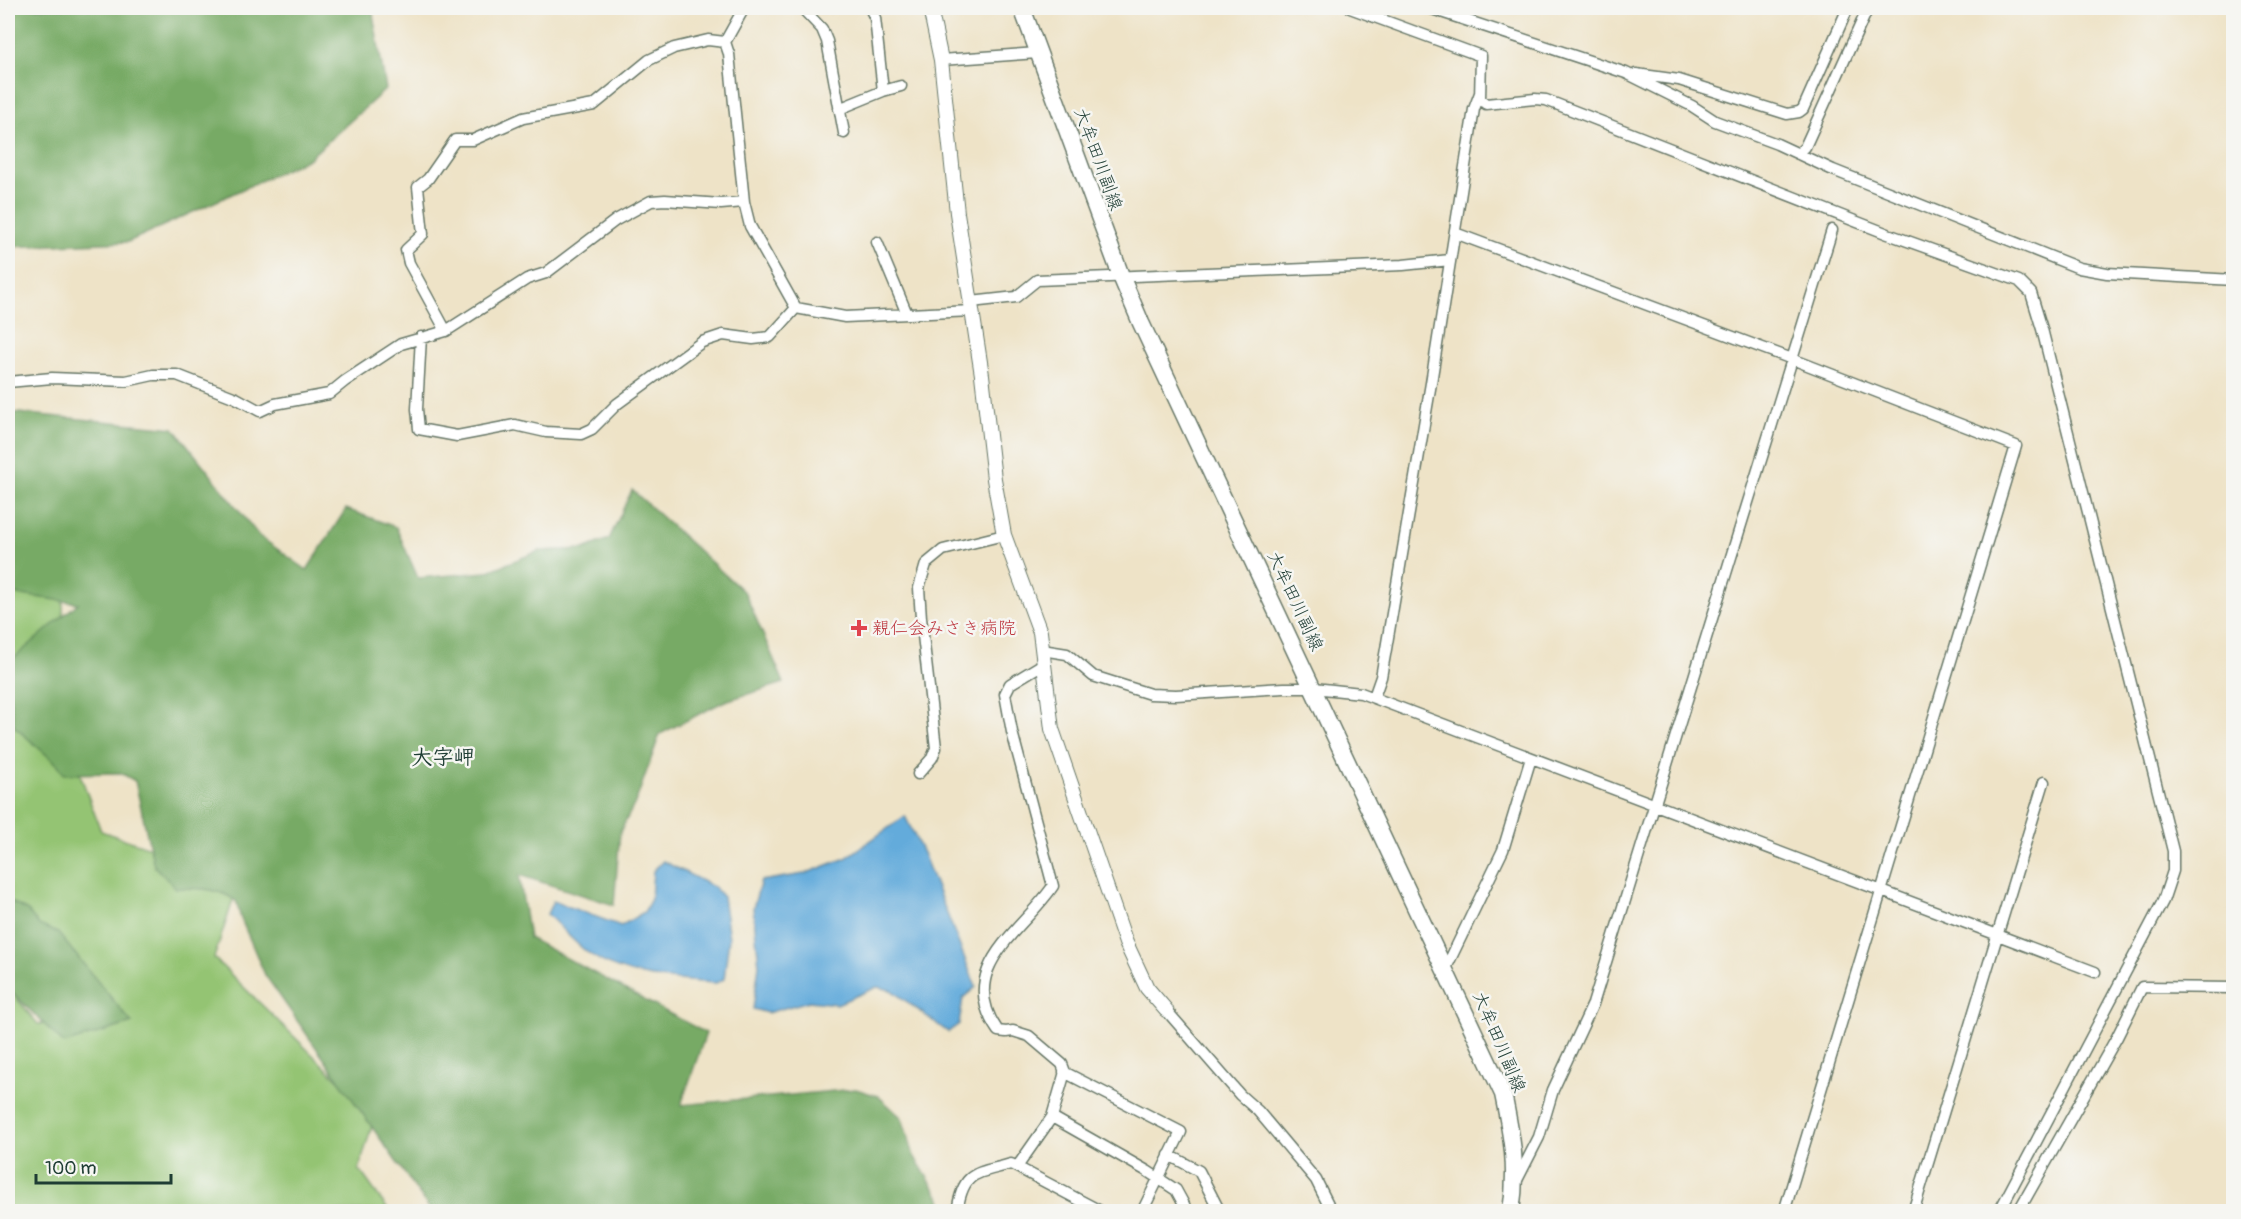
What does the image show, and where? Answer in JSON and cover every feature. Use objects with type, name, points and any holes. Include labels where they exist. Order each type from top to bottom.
[{"type":"main road","name":"大牟田川副線","points":[[1022,8],[1121,276],[1141,323],[1446,968],[1503,1094],[1513,1139],[1516,1183],[1511,1212]]},
{"type":"street","points":[[744,8],[725,42],[734,91],[744,202],[750,226],[796,308]]},
{"type":"street","points":[[802,8],[822,29],[827,41],[844,133]]},
{"type":"street","points":[[872,8],[883,90]]},
{"type":"street","points":[[930,8],[941,60],[957,213],[982,375],[994,479],[1004,535],[1040,632],[1052,729],[1138,974],[1166,1010],[1240,1095],[1258,1111],[1316,1180],[1332,1212]]},
{"type":"street","points":[[1350,8],[1482,56],[1480,99],[1486,104],[1546,100],[1888,234],[2019,281],[2031,293],[2085,494],[2173,851],[2173,871],[2163,901],[1999,1212]]},
{"type":"street","points":[[1429,8],[1626,73],[1692,106],[1714,121],[1777,144],[2079,268],[2107,273],[2234,280]]},
{"type":"street","points":[[1626,73],[1679,80],[1787,114],[1798,112],[1803,108],[1812,92],[1848,8]]},
{"type":"street","points":[[1798,154],[1805,147],[1868,8]]},
{"type":"street","points":[[446,331],[409,263],[406,250],[423,234],[418,187],[428,179],[455,140],[473,140],[523,118],[594,105],[648,60],[674,48],[708,40],[725,42]]},
{"type":"street","points":[[941,60],[1038,53]]},
{"type":"street","points":[[839,109],[883,90],[901,86]]},
{"type":"street","points":[[1374,697],[1381,677],[1386,649],[1474,109],[1480,93]]},
{"type":"street","points":[[8,382],[51,378],[126,381],[153,375],[177,375],[236,398],[260,411],[275,404],[329,394],[401,344],[446,331],[527,279],[546,273],[616,220],[651,201],[721,204],[744,202]]},
{"type":"street","points":[[1516,1183],[1539,1137],[1554,1090],[1593,1004],[1832,230]]},
{"type":"street","points":[[1455,233],[1792,359],[2016,446],[1784,1212]]},
{"type":"street","points":[[877,242],[907,315]]},
{"type":"street","points":[[796,308],[845,317],[907,315],[1016,297],[1037,280],[1403,265],[1450,260]]},
{"type":"street","points":[[421,337],[417,409],[419,429],[457,436],[515,425],[546,432],[581,434],[592,429],[616,404],[702,342],[723,335],[753,339],[770,337],[796,308]]},
{"type":"street","points":[[918,774],[932,758],[936,748],[921,618],[920,588],[926,564],[943,550],[1004,535]]},
{"type":"street","points":[[1017,1167],[1052,1117],[1064,1072],[1062,1064],[1029,1036],[1014,1030],[998,1031],[990,1019],[984,994],[985,978],[997,951],[1053,886],[1012,732],[1005,694],[1010,684],[1043,657],[1067,654],[1093,676],[1150,694],[1176,695],[1284,688],[1314,688],[1361,693],[2096,972]]},
{"type":"street","points":[[1446,968],[1503,850],[1532,758]]},
{"type":"street","points":[[1913,1212],[2044,782]]},
{"type":"street","points":[[2018,1212],[2117,1037],[2142,987],[2234,988]]},
{"type":"street","points":[[1064,1072],[1181,1132],[1142,1212]]},
{"type":"street","points":[[1052,1117],[1176,1190],[1188,1212]]},
{"type":"street","points":[[1169,1155],[1199,1171],[1220,1212]]},
{"type":"street","points":[[957,1212],[963,1185],[972,1175],[1011,1164],[1102,1212]]},
{"type":"green space","points":[[8,8],[372,8],[386,89],[308,159],[128,242],[8,247]]},
{"type":"green space","points":[[8,412],[174,428],[259,536],[307,570],[346,509],[396,527],[418,578],[486,572],[539,551],[584,549],[609,539],[632,490],[745,593],[784,683],[725,701],[660,734],[636,801],[620,832],[614,905],[519,875],[529,938],[706,1033],[681,1105],[856,1089],[878,1096],[902,1118],[914,1156],[941,1199],[945,1211],[431,1211],[265,975],[241,919],[236,901],[215,891],[176,888],[154,866],[135,781],[121,773],[64,774],[58,765],[14,726],[8,685],[8,663],[78,603],[8,593]]},
{"type":"green space","points":[[8,579],[62,579],[64,629],[62,725],[101,831],[240,879],[214,958],[375,1116],[359,1169],[389,1211],[8,1211],[8,988],[38,1024],[115,1021],[8,922]]},
{"type":"green space","points":[[8,900],[28,911],[39,925],[58,933],[132,1023],[64,1044],[8,988]]},
{"type":"water","points":[[905,816],[923,853],[976,987],[963,998],[959,1024],[948,1032],[891,990],[877,987],[837,1004],[809,1001],[767,1013],[753,1009],[759,965],[753,908],[761,881],[804,874],[846,858]]},
{"type":"water","points":[[663,861],[714,887],[723,897],[729,938],[724,979],[716,983],[651,977],[605,963],[585,951],[547,914],[553,901],[621,926],[644,912],[651,899],[653,871]]},
{"type":"place","name":"親仁会みさき病院","points":[[859,628]]},
{"type":"district","name":"大字岬","points":[[443,757]]}]
